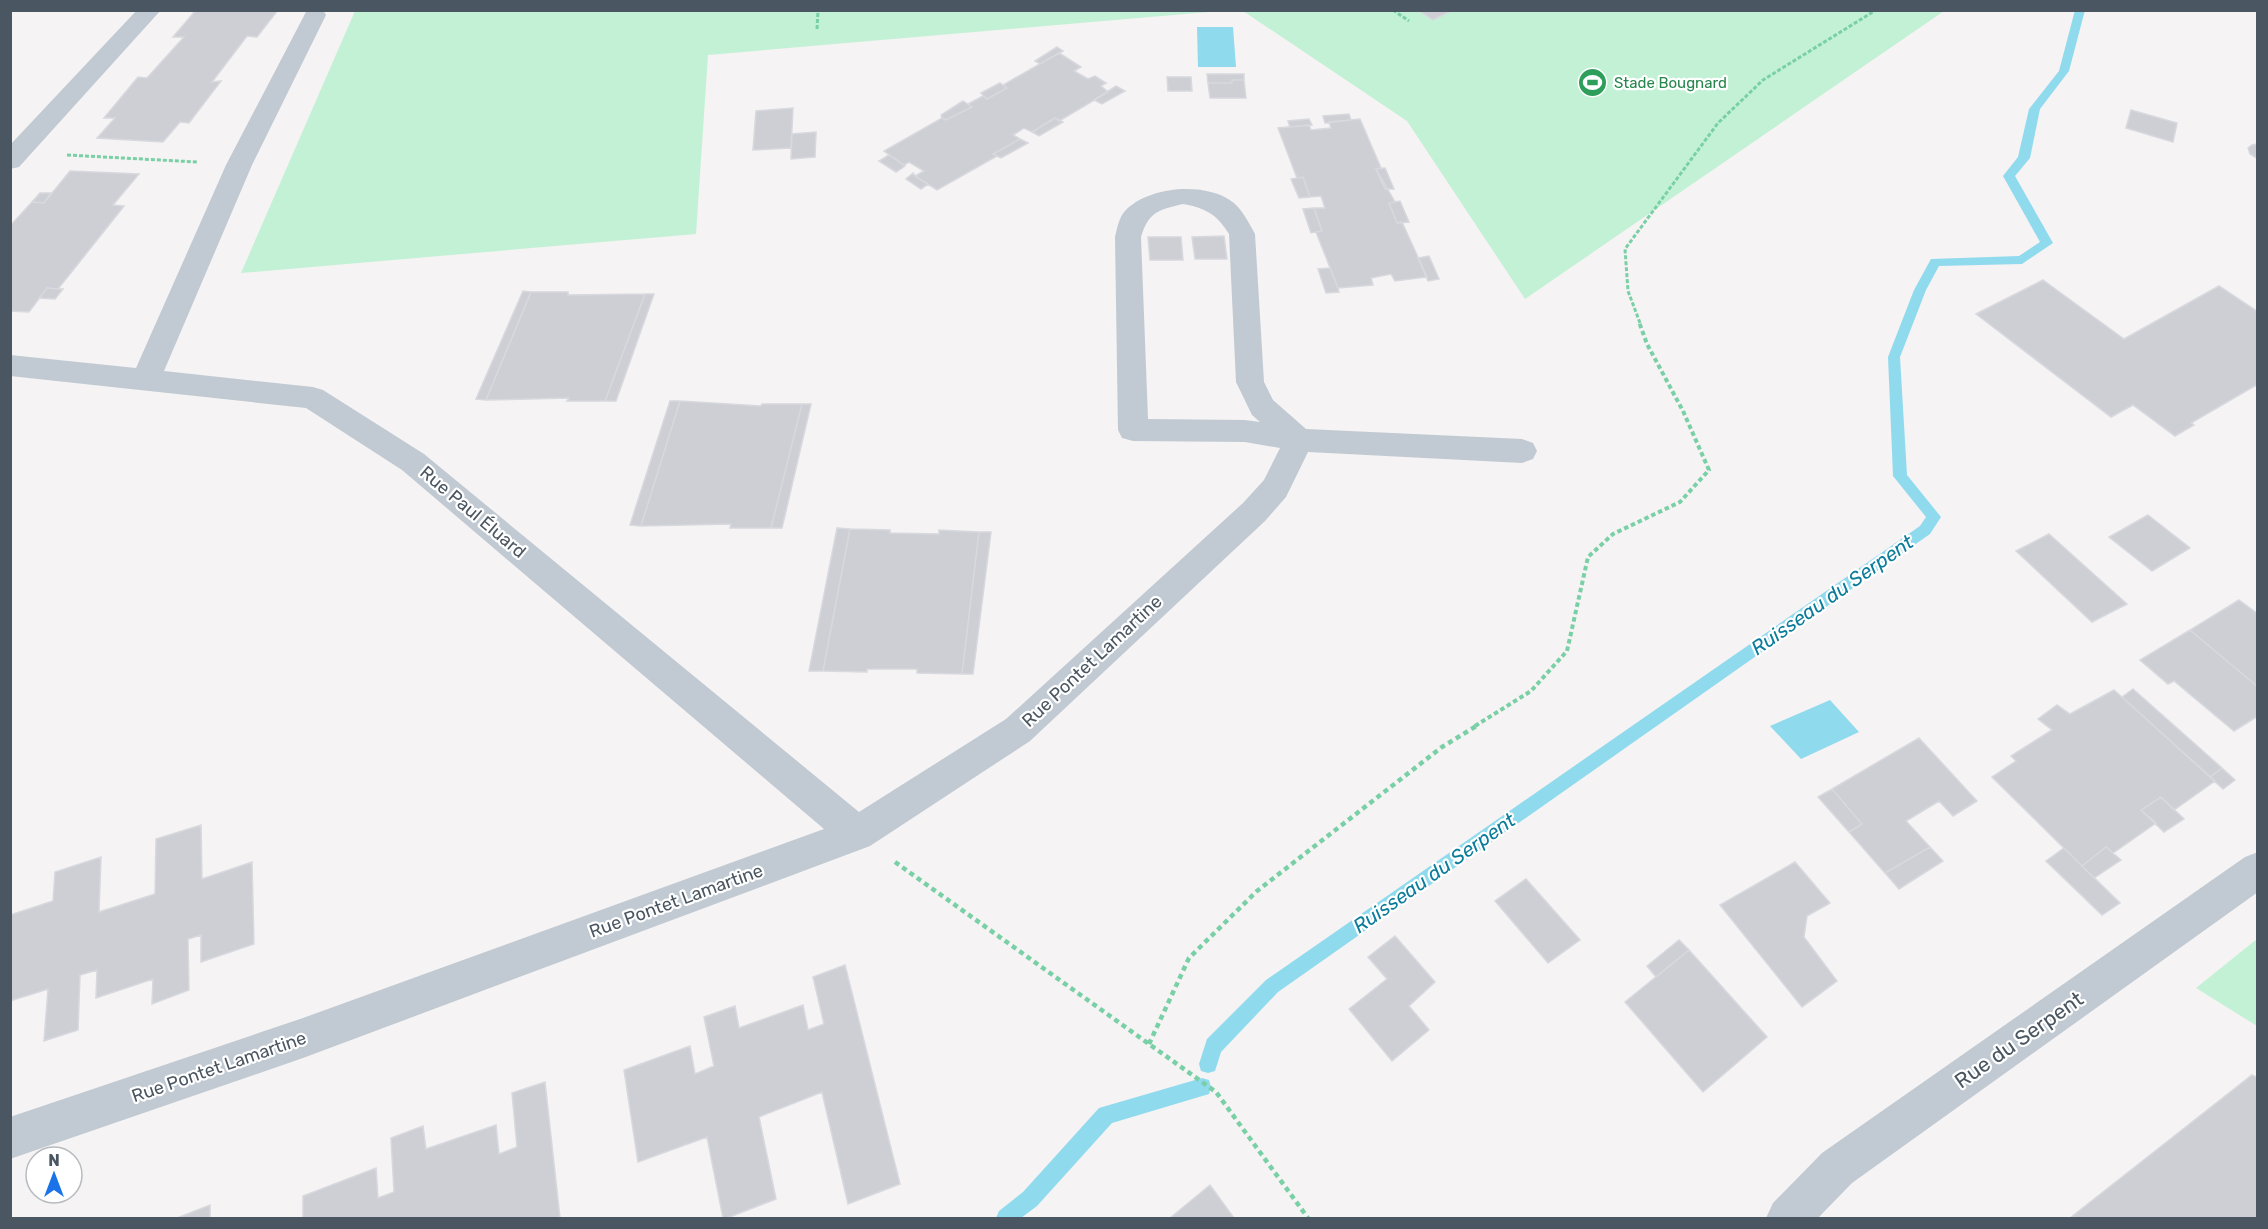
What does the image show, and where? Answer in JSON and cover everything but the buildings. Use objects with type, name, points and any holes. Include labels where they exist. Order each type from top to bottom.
[{"type":"street","points":[[14,156],[150,10]]},
{"type":"street","points":[[145,381],[239,165],[315,15]]},
{"type":"street","points":[[1299,440],[1262,407],[1250,382],[1242,234],[1231,213],[1213,202],[1183,196],[1153,203],[1134,217],[1128,237],[1133,430],[1245,432],[1299,440],[1522,451]]},
{"type":"street","name":"Rue Paul Éluard","points":[[10,365],[313,399],[413,462],[857,834]]},
{"type":"street","name":"Rue Pontet Lamartine","points":[[10,1138],[303,1038],[857,834],[1018,730],[1254,512],[1275,488],[1299,440]]},
{"type":"street","name":"Rue du Serpent","points":[[1788,1218],[1837,1168],[2258,870]]},
{"type":"path","points":[[817,29],[818,10]]},
{"type":"path","points":[[1393,10],[1409,21]]},
{"type":"path","points":[[1149,1044],[1189,958],[1257,891],[1330,833],[1442,747],[1531,691],[1567,651],[1588,557],[1613,534],[1680,502],[1709,470],[1683,411],[1647,344],[1628,291],[1625,249],[1718,123],[1763,80],[1876,10]]},
{"type":"path","points":[[14,156],[239,165]]},
{"type":"path","points":[[857,834],[1216,1092],[1308,1218]]},
{"type":"green space","points":[[355,10],[1220,11],[708,55],[696,234],[241,273]]},
{"type":"green space","points":[[1243,11],[1944,11],[1525,299],[1407,121]]},
{"type":"green space","points":[[2257,939],[2257,1026],[2196,988]]},
{"type":"water","points":[[1197,27],[1233,27],[1236,67],[1198,67]]},
{"type":"water","points":[[1830,700],[1859,732],[1801,759],[1770,726]]},
{"type":"waterway","name":"Ruisseau du Serpent","points":[[1208,1064],[1214,1046],[1272,986],[1925,530],[1934,517],[1900,476],[1894,357],[1920,290],[1935,262],[2022,260],[2047,243],[2009,176],[2024,158],[2035,109],[2064,71],[2080,10]]},
{"type":"waterway","name":"Ruisseau du Serpent","points":[[1006,1218],[1030,1199],[1106,1115],[1202,1087]]},
{"type":"place","name":"Stade Bougnard","points":[[1593,83]]}]
